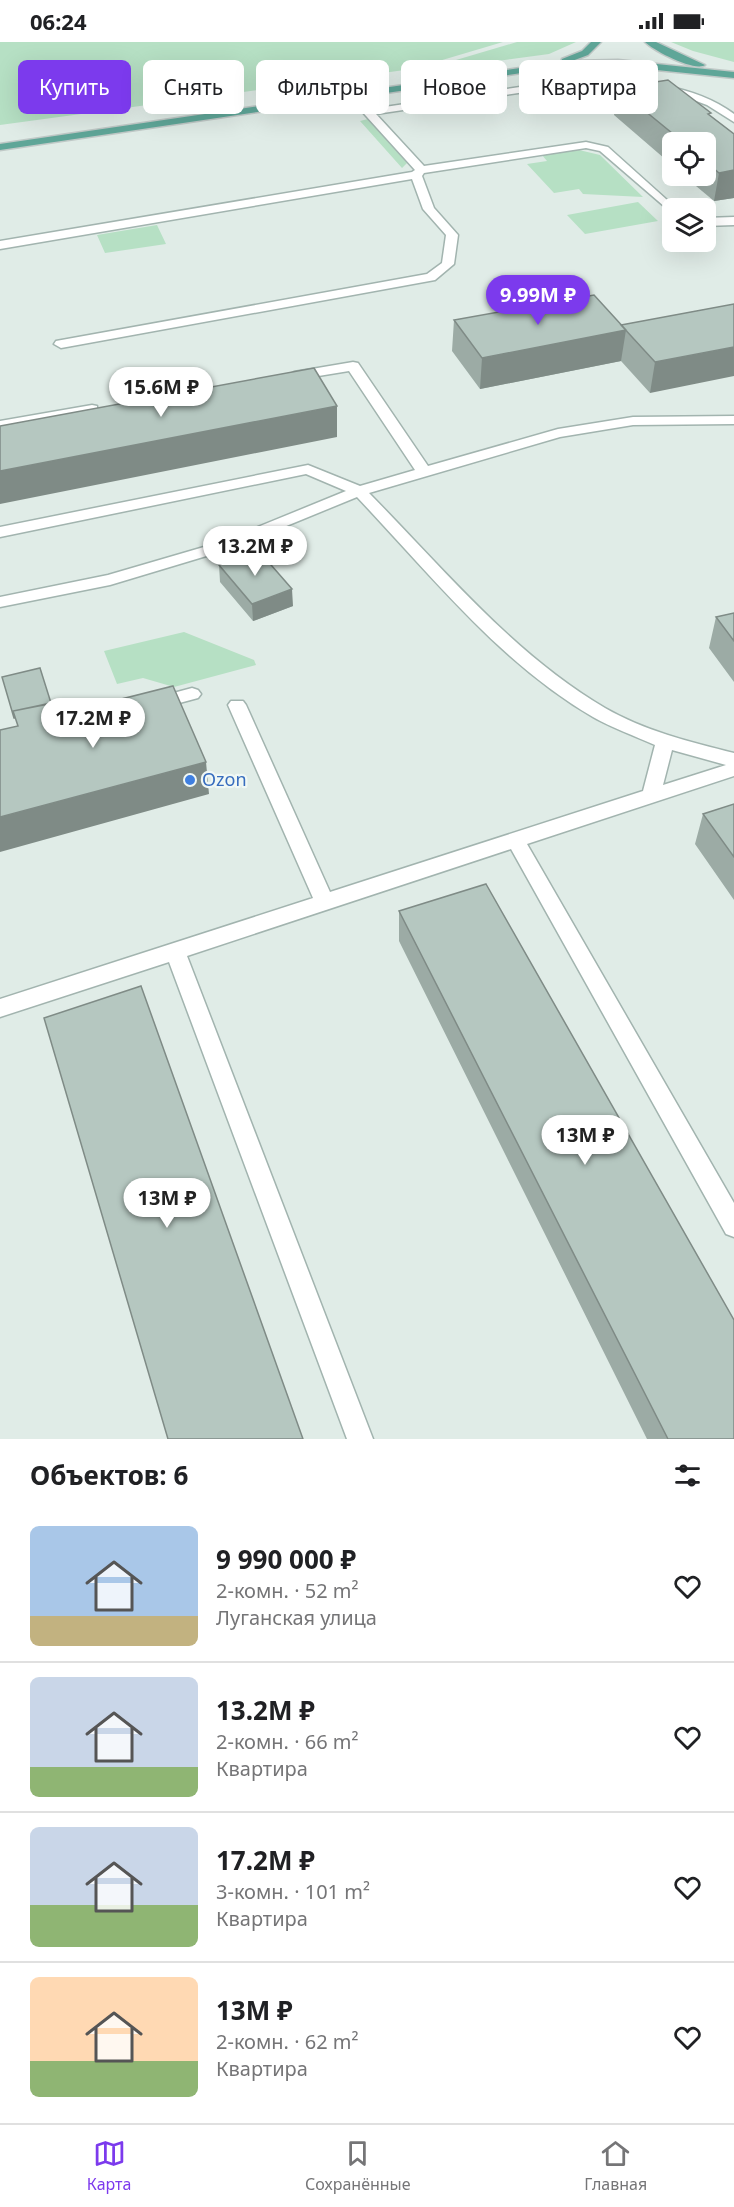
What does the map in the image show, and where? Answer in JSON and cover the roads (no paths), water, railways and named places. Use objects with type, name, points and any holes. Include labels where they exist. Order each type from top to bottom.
[{"type":"main road","points":[[568,60],[585,53],[596,42]]},
{"type":"main road","points":[[650,42],[684,61],[734,74]]},
{"type":"main road","points":[[658,67],[734,74]]},
{"type":"main road","points":[[389,89],[519,70]]},
{"type":"main road","points":[[0,147],[256,108]]},
{"type":"lane","points":[[389,109],[594,81],[690,97],[708,102],[734,119]]},
{"type":"lane","points":[[61,344],[431,278],[448,264],[452,235],[429,209],[418,172],[371,114]]},
{"type":"lane","points":[[0,245],[578,146],[604,149],[662,201]]},
{"type":"lane","points":[[716,222],[734,221]]},
{"type":"lane","points":[[282,378],[353,366],[424,472]]},
{"type":"lane","points":[[0,425],[106,407]]},
{"type":"lane","points":[[0,602],[110,580],[217,548],[359,491],[558,433],[633,421],[734,420]]},
{"type":"lane","points":[[0,532],[308,469],[359,491],[498,635],[542,674],[600,713],[665,742],[734,760]]},
{"type":"lane","points":[[137,708],[192,694]]},
{"type":"lane","points":[[237,705],[325,903]]},
{"type":"lane","points":[[651,797],[665,742]]},
{"type":"lane","points":[[0,1008],[734,769]]},
{"type":"lane","points":[[516,841],[734,1226]]},
{"type":"lane","points":[[175,951],[360,1439]]},
{"type":"place","name":"Ozon","points":[[190,780]]}]
